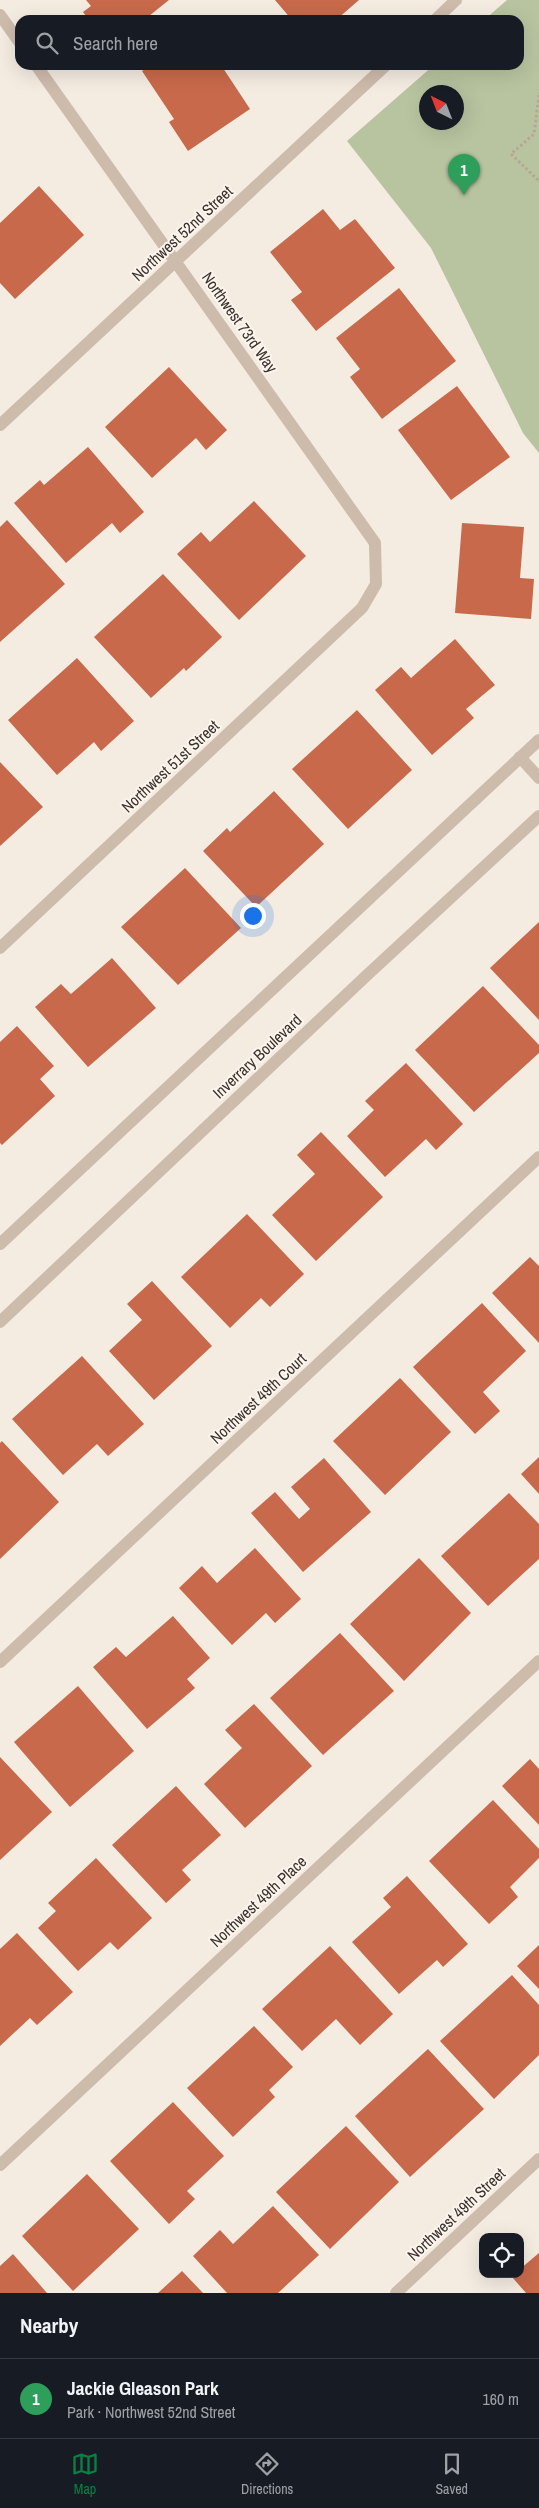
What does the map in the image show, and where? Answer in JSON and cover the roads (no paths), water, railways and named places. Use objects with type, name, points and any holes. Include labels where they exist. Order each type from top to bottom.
[{"type":"street","points":[[440,15],[456,0]]},
{"type":"street","points":[[0,15],[15,36]]},
{"type":"street","name":"Northwest 73rd Way","points":[[40,70],[375,543],[376,584],[362,608]]},
{"type":"street","name":"Northwest 52nd Street","points":[[0,425],[381,70]]},
{"type":"street","name":"Northwest 51st Street","points":[[0,948],[362,608]]},
{"type":"street","points":[[0,1244],[539,740]]},
{"type":"street","points":[[520,757],[539,778]]},
{"type":"street","name":"Inverrary Boulevard","points":[[0,1322],[365,977],[539,816]]},
{"type":"street","name":"Northwest 49th Court","points":[[0,1662],[539,1157]]},
{"type":"street","name":"Northwest 49th Place","points":[[0,2166],[539,1661]]},
{"type":"street","name":"Northwest 49th Street","points":[[396,2293],[539,2159]]},
{"type":"place","name":"Jackie Gleason Park","points":[[464,195]]}]
